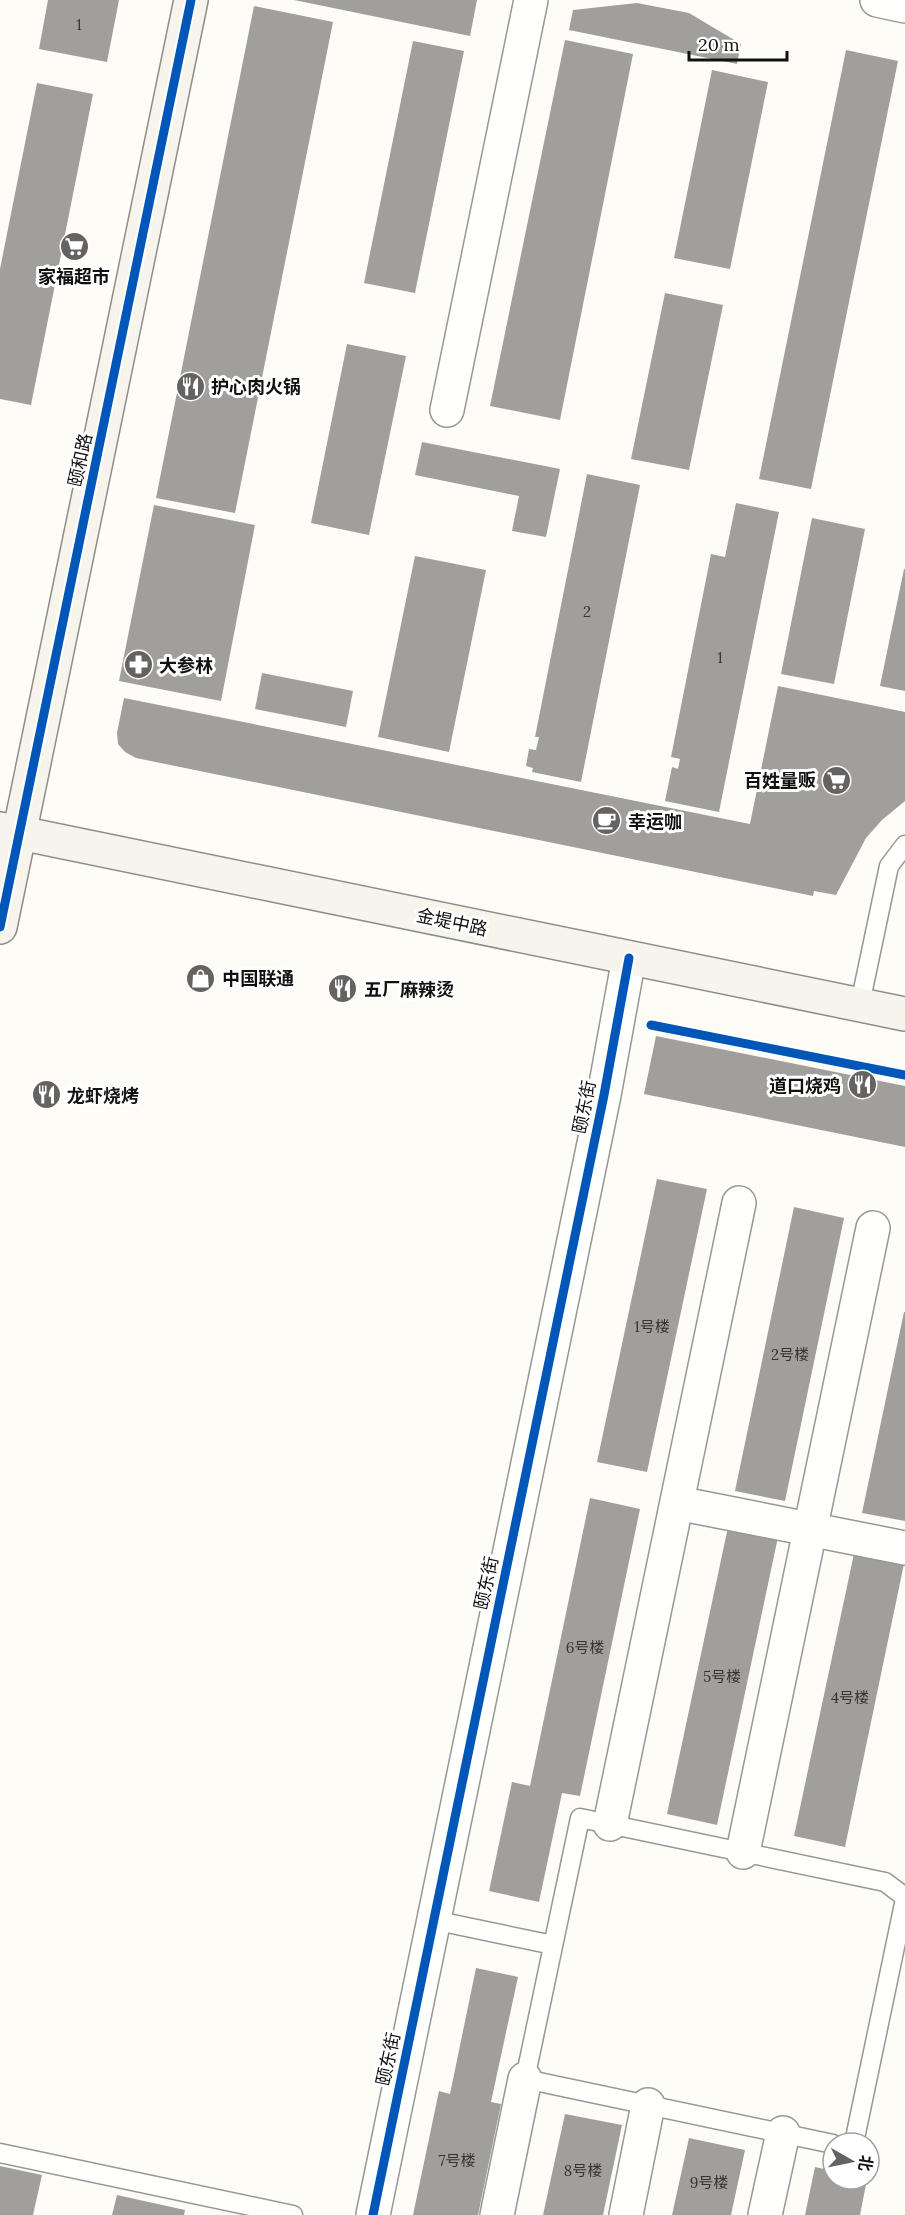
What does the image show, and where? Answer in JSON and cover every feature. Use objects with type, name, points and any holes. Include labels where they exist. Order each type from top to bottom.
[{"type":"street","name":"颐和路","points":[[0,927],[10,831],[191,0]]},
{"type":"street","points":[[447,410],[531,0]]},
{"type":"street","points":[[877,0],[905,6]]},
{"type":"street","name":"金堤中路","points":[[10,831],[905,1014]]},
{"type":"street","name":"颐东街","points":[[373,2215],[604,1095],[629,958]]},
{"type":"street","points":[[610,1824],[740,1203]]},
{"type":"street","points":[[742,1852],[873,1228]]},
{"type":"street","points":[[677,1503],[905,1548]]},
{"type":"street","points":[[497,2215],[525,2079]]},
{"type":"street","points":[[626,2215],[648,2104]]},
{"type":"street","points":[[765,2215],[783,2133]]},
{"type":"lane","points":[[860,1005],[889,866],[905,845]]},
{"type":"lane","points":[[821,2141],[525,2079],[580,1818],[885,1882],[905,1898],[856,2131]]},
{"type":"lane","points":[[433,1920],[553,1945]]},
{"type":"lane","points":[[0,2153],[293,2215]]},
{"type":"building","points":[[48,0],[119,0],[107,62],[39,49]]},
{"type":"building","points":[[294,0],[477,0],[470,36]]},
{"type":"building","points":[[637,3],[689,13],[741,44],[737,64],[569,30],[573,10]]},
{"type":"building","points":[[254,6],[333,22],[235,513],[156,498]]},
{"type":"building","points":[[565,40],[633,54],[560,420],[490,406]]},
{"type":"building","points":[[413,41],[464,51],[415,293],[364,283]]},
{"type":"building","points":[[846,50],[898,61],[811,489],[759,479]]},
{"type":"building","points":[[712,70],[768,82],[730,269],[674,258]]},
{"type":"building","points":[[37,83],[93,94],[31,405],[0,399],[0,269]]},
{"type":"building","points":[[665,293],[723,305],[689,470],[631,459]]},
{"type":"building","points":[[347,344],[406,356],[369,535],[311,523]]},
{"type":"building","points":[[422,442],[560,469],[546,537],[512,531],[519,496],[415,475]]},
{"type":"building","points":[[587,474],[640,485],[581,782],[532,772],[533,768],[526,766],[529,749],[536,750],[539,737],[535,737]]},
{"type":"building","points":[[736,503],[779,512],[719,812],[665,801],[672,767],[678,769],[680,759],[671,757],[711,554],[725,557]]},
{"type":"building","points":[[154,505],[255,525],[221,701],[119,681]]},
{"type":"building","points":[[812,518],[865,529],[834,684],[781,674]]},
{"type":"building","points":[[415,556],[486,570],[449,752],[378,737]]},
{"type":"building","points":[[905,569],[905,691],[880,686]]},
{"type":"building","points":[[262,673],[353,691],[346,727],[255,709]]},
{"type":"building","points":[[778,686],[905,712],[905,801],[882,820],[866,838],[836,895],[814,891],[813,896],[136,758],[125,752],[118,744],[117,733],[124,698],[750,824]]},
{"type":"building","points":[[656,1036],[905,1086],[905,1147],[644,1094]]},
{"type":"building","points":[[657,1179],[707,1189],[647,1472],[597,1462]]},
{"type":"building","points":[[794,1207],[844,1218],[785,1501],[735,1491]]},
{"type":"building","points":[[905,1312],[905,1521],[862,1513]]},
{"type":"building","points":[[590,1498],[640,1509],[580,1796],[562,1793],[539,1902],[489,1891],[512,1782],[530,1786]]},
{"type":"building","points":[[728,1527],[778,1537],[717,1825],[667,1814]]},
{"type":"building","points":[[855,1549],[905,1559],[845,1847],[794,1836]]},
{"type":"building","points":[[476,1968],[518,1977],[491,2102],[501,2104],[478,2215],[413,2215],[439,2091],[450,2094]]},
{"type":"building","points":[[565,2114],[622,2125],[603,2215],[543,2215]]},
{"type":"building","points":[[689,2138],[745,2150],[731,2215],[672,2215]]},
{"type":"building","points":[[0,2166],[42,2175],[33,2215],[0,2215]]},
{"type":"building","points":[[815,2167],[821,2168],[821,2191],[865,2191],[860,2215],[805,2215]]},
{"type":"building","points":[[117,2195],[185,2210],[184,2215],[112,2215]]},
{"type":"cycle path","points":[[0,927],[191,0]]},
{"type":"cycle path","points":[[373,2215],[604,1095],[629,958]]},
{"type":"cycle path","points":[[651,1025],[905,1075]]},
{"type":"place","name":"家福超市","points":[[74,247]]},
{"type":"place","name":"护心肉火锅","points":[[190,386]]},
{"type":"place","name":"大参林","points":[[138,665]]},
{"type":"place","name":"百姓量贩","points":[[837,780]]},
{"type":"place","name":"幸运咖","points":[[607,821]]},
{"type":"place","name":"中国联通","points":[[201,978]]},
{"type":"place","name":"五厂麻辣烫","points":[[343,989]]},
{"type":"place","name":"道口烧鸡","points":[[862,1085]]},
{"type":"place","name":"龙虾烧烤","points":[[46,1095]]}]
